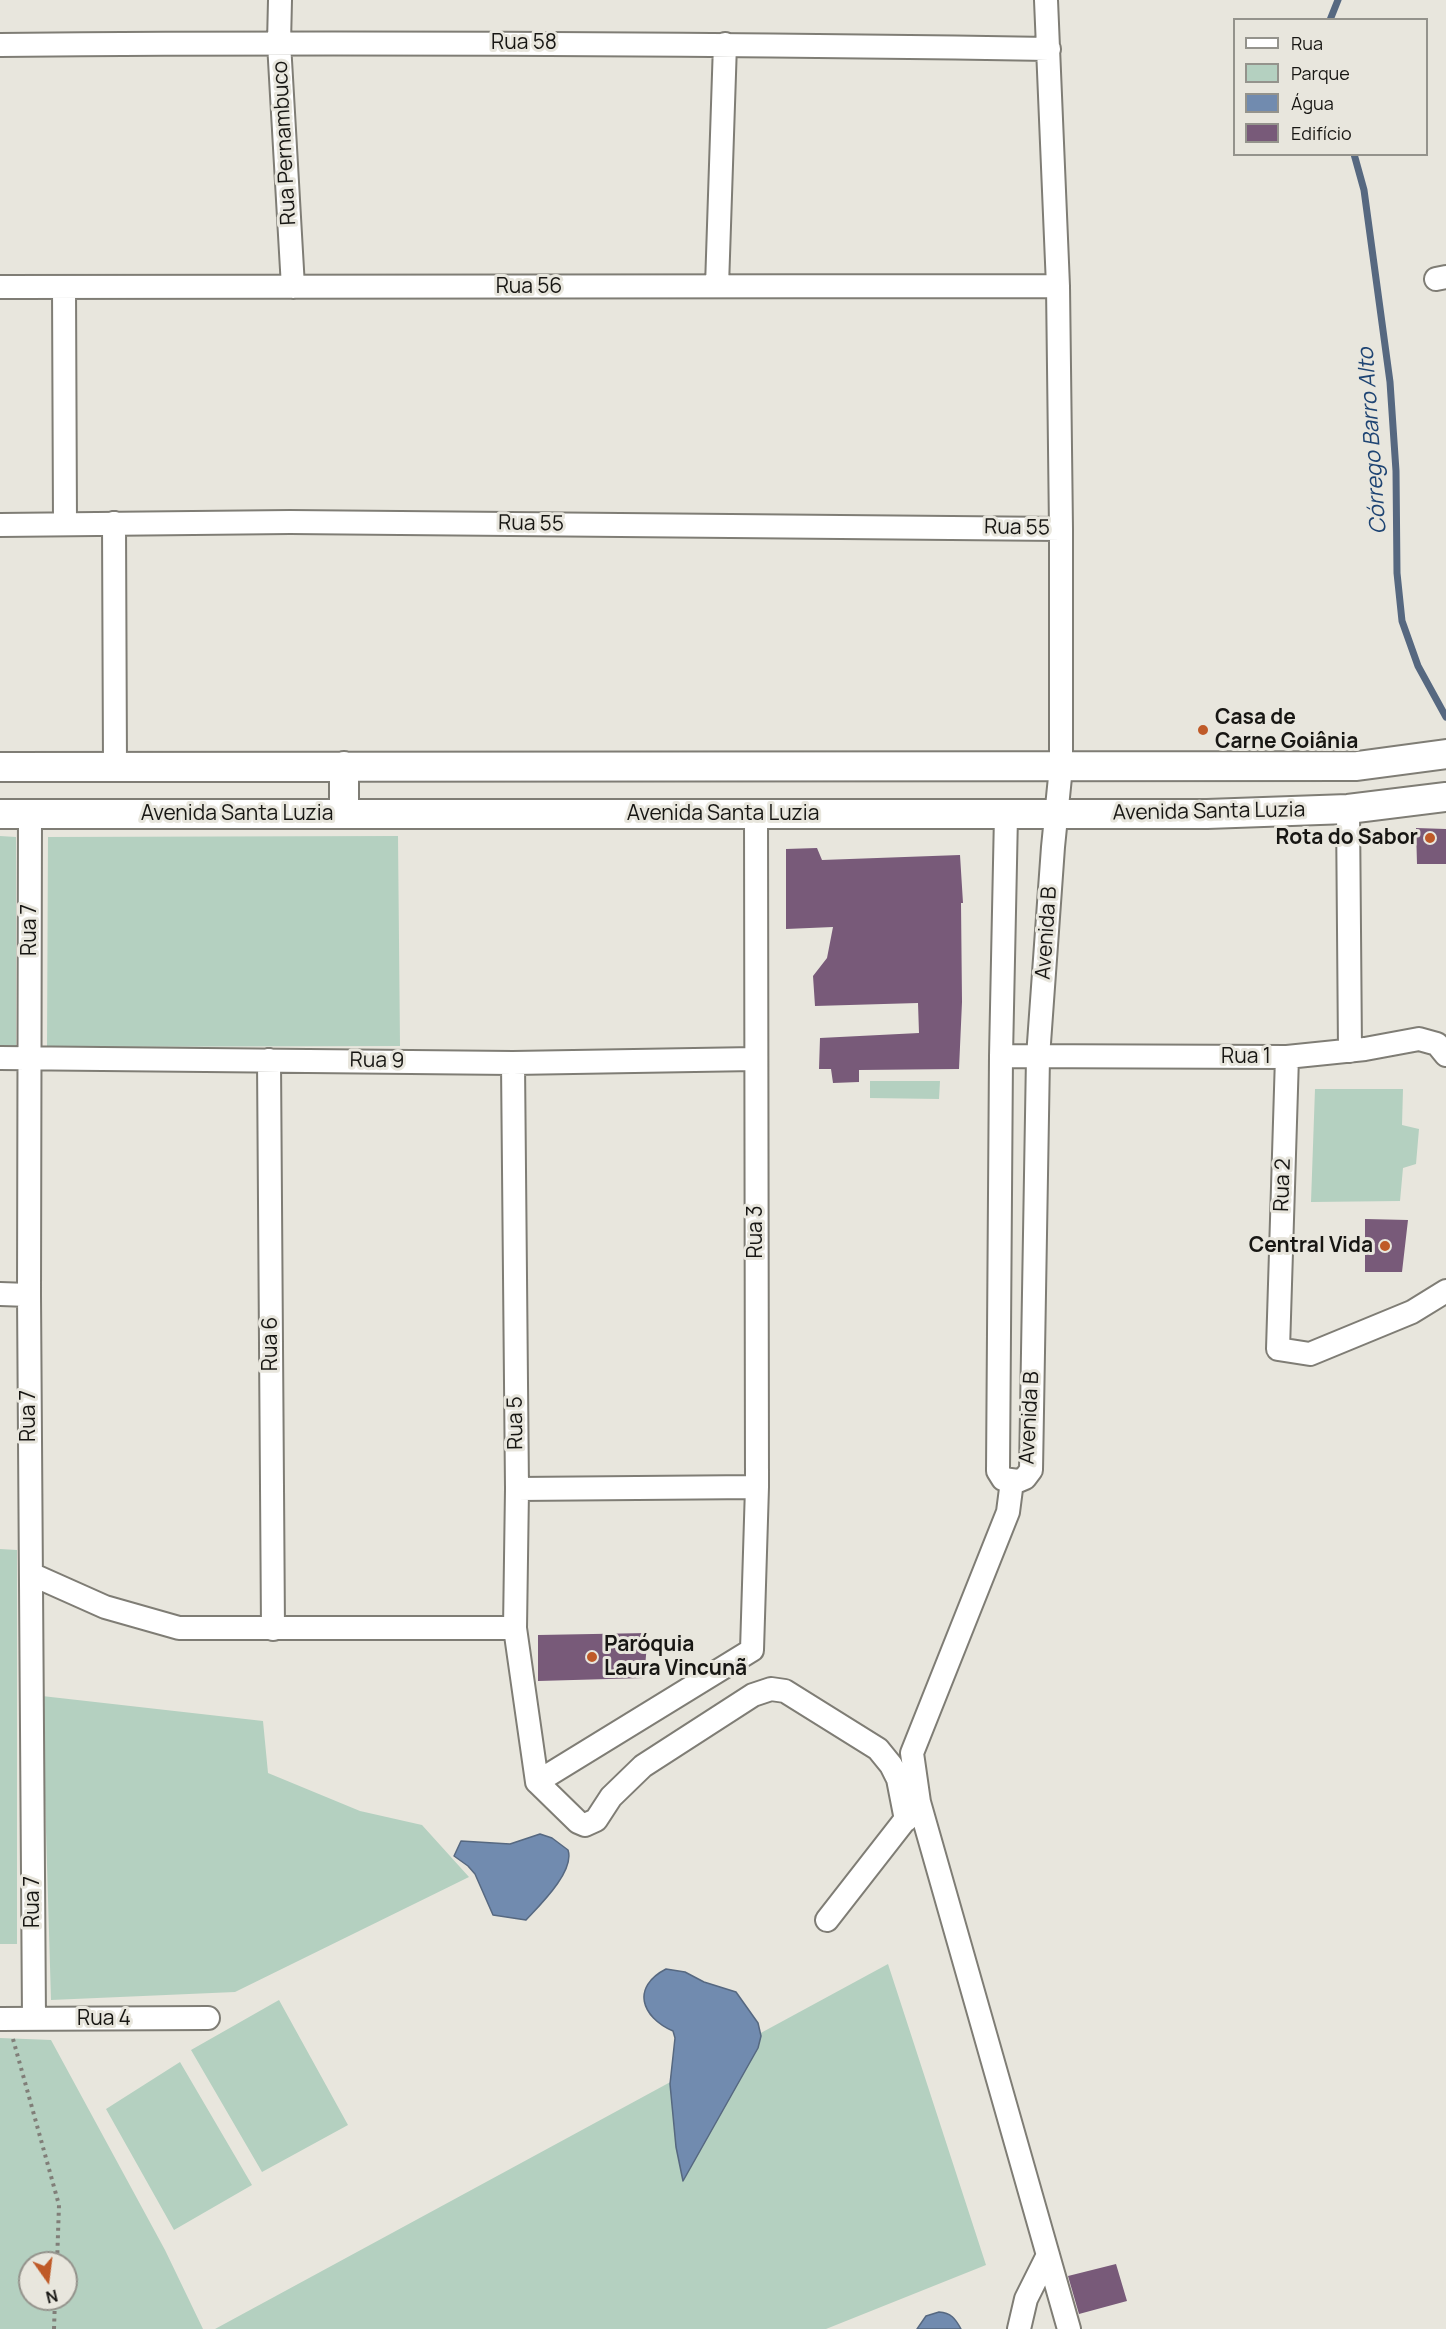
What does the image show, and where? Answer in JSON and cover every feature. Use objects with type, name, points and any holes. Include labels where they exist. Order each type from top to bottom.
[{"type":"street","name":"Rua Pernambuco","points":[[280,0],[279,43],[293,287]]},
{"type":"street","name":"Avenida B","points":[[1006,815],[1001,1056],[998,1472],[1003,1479],[1012,1481],[1025,1478],[1031,1470],[1038,1057],[1061,767],[1058,286],[1047,0]]},
{"type":"street","name":"Rua 58","points":[[0,45],[724,44],[1049,49]]},
{"type":"street","points":[[717,286],[724,44]]},
{"type":"street","name":"Rua 56","points":[[0,287],[1058,286]]},
{"type":"street","points":[[64,287],[65,524]]},
{"type":"street","name":"Rua 55","points":[[0,525],[290,522],[1061,529]]},
{"type":"street","points":[[114,523],[115,766]]},
{"type":"street","points":[[0,767],[1357,766],[1446,754]]},
{"type":"street","points":[[344,766],[344,813]]},
{"type":"street","name":"Avenida Santa Luzia","points":[[0,814],[1207,814],[1348,809],[1446,797]]},
{"type":"street","points":[[1348,809],[1350,1051]]},
{"type":"street","name":"Rua 3","points":[[537,1782],[752,1650],[757,1487],[756,813]]},
{"type":"street","name":"Rua 7","points":[[30,814],[29,1295],[34,2019]]},
{"type":"street","name":"Rua 1","points":[[1001,1056],[1287,1057],[1350,1051],[1419,1038],[1437,1044],[1446,1055]]},
{"type":"street","name":"Rua 2","points":[[1287,1057],[1278,1349],[1310,1354],[1412,1312],[1446,1292]]},
{"type":"street","name":"Rua 9","points":[[0,1058],[513,1063],[755,1059]]},
{"type":"street","name":"Rua 6","points":[[269,1060],[273,1629]]},
{"type":"street","name":"Rua 5","points":[[513,1063],[517,1489],[515,1628],[537,1782]]},
{"type":"street","points":[[0,1294],[29,1295]]},
{"type":"street","points":[[827,1920],[912,1811],[912,1753],[1008,1512],[1012,1481]]},
{"type":"street","points":[[517,1489],[757,1487]]},
{"type":"street","points":[[31,1574],[105,1607],[179,1628],[515,1628]]},
{"type":"street","points":[[537,1782],[578,1822],[585,1825],[592,1824],[611,1797],[643,1766],[753,1695],[771,1689],[785,1691],[878,1749],[891,1765],[912,1811],[1069,2329]]},
{"type":"street","name":"Rua 4","points":[[4,2019],[208,2018]]},
{"type":"street","points":[[1019,2329],[1026,2299],[1048,2256]]},
{"type":"path","points":[[4,2019],[59,2205],[57,2251]]},
{"type":"path","points":[[54,2329],[55,2311]]},
{"type":"green space","points":[[0,836],[16,837],[16,1047],[0,1047]]},
{"type":"green space","points":[[398,836],[400,1046],[47,1047],[48,837]]},
{"type":"green space","points":[[870,1081],[940,1081],[939,1099],[870,1098]]},
{"type":"green space","points":[[1315,1089],[1403,1089],[1402,1125],[1419,1129],[1416,1164],[1403,1168],[1400,1201],[1311,1202]]},
{"type":"green space","points":[[0,1549],[17,1550],[17,1944],[0,1944]]},
{"type":"green space","points":[[42,1696],[263,1721],[268,1773],[360,1811],[422,1825],[469,1877],[235,1992],[51,2000]]},
{"type":"green space","points":[[888,1964],[986,2265],[826,2329],[215,2329]]},
{"type":"green space","points":[[279,2000],[348,2125],[262,2172],[191,2050]]},
{"type":"green space","points":[[0,2038],[51,2040],[165,2250],[203,2329],[0,2329]]},
{"type":"green space","points":[[180,2062],[252,2185],[174,2230],[106,2109]]},
{"type":"water","points":[[540,1834],[552,1838],[568,1850],[569,1858],[561,1877],[526,1920],[493,1915],[475,1874],[454,1856],[461,1841],[510,1844]]},
{"type":"water","points":[[666,1969],[685,1972],[704,1982],[736,1992],[758,2023],[761,2036],[758,2048],[683,2181],[676,2147],[670,2084],[675,2038],[673,2031],[653,2018],[644,2002],[644,1993],[648,1984]]},
{"type":"water","points":[[939,2312],[952,2317],[961,2329],[917,2329],[926,2316]]},
{"type":"building","points":[[1416,828],[1446,829],[1446,864],[1417,864]]},
{"type":"building","points":[[817,848],[822,860],[960,855],[963,903],[961,903],[962,1002],[959,1069],[859,1070],[859,1082],[833,1083],[831,1069],[819,1069],[820,1038],[919,1033],[918,1003],[815,1006],[813,976],[827,958],[833,927],[786,929],[786,849]]},
{"type":"building","name":"Central Vida","points":[[1365,1219],[1408,1220],[1402,1272],[1365,1272]]},
{"type":"building","name":"Paróquia Laura Vincunã","points":[[648,1633],[644,1678],[538,1681],[538,1635]]},
{"type":"building","points":[[1116,2264],[1127,2301],[1079,2314],[1068,2276]]},
{"type":"waterway","name":"Córrego Barro Alto","points":[[1331,18],[1338,0]]},
{"type":"waterway","name":"Córrego Barro Alto","points":[[1355,156],[1364,190],[1390,382],[1396,471],[1397,573],[1402,621],[1418,666],[1446,717]]},
{"type":"place","name":"Casa de Carne Goiânia","points":[[1203,730]]},
{"type":"place","name":"Rota do Sabor","points":[[1430,838]]},
{"type":"place","name":"Central Vida","points":[[1385,1246]]},
{"type":"place","name":"Paróquia Laura Vincunã","points":[[592,1657]]}]
